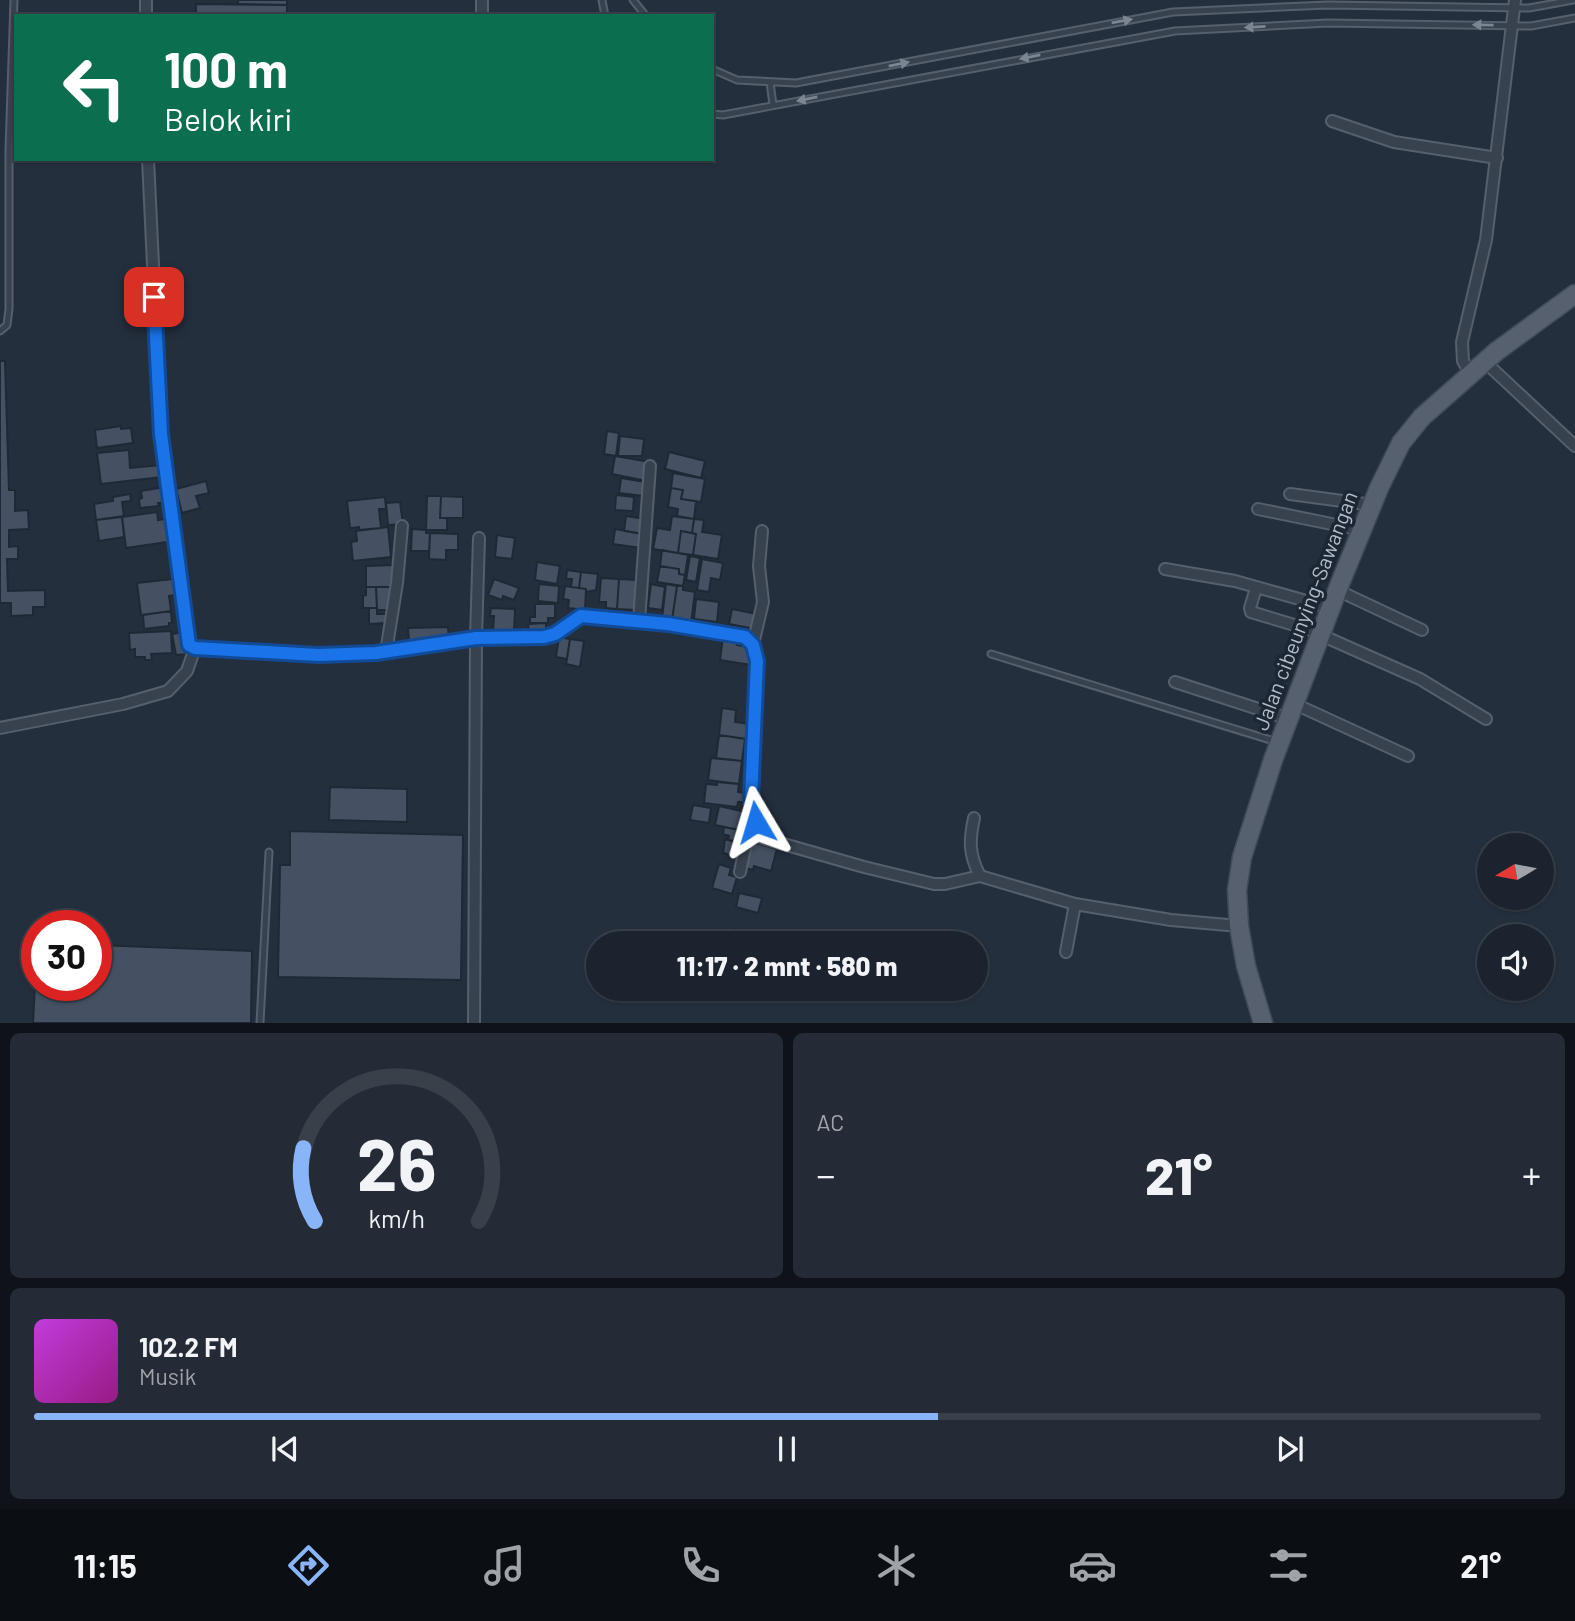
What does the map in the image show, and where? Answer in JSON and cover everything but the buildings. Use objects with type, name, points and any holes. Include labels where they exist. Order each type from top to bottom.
[{"type":"main road","name":"Jalan cibeunying-Sawangan","points":[[1264,1023],[1246,966],[1239,926],[1237,890],[1242,857],[1280,743],[1372,505],[1401,443],[1411,430],[1484,361],[1575,294]]},
{"type":"street","points":[[1470,373],[1463,361],[1462,341],[1484,257],[1514,4]]},
{"type":"street","points":[[1332,121],[1394,142],[1497,158]]},
{"type":"street","points":[[148,161],[161,434],[189,645],[195,648],[318,655],[386,652],[476,638],[544,637],[555,634],[581,616],[736,634],[745,637],[753,645]]},
{"type":"street","points":[[1484,361],[1575,446]]},
{"type":"street","points":[[639,621],[650,466]]},
{"type":"street","points":[[1290,494],[1372,505]]},
{"type":"street","points":[[1258,509],[1362,530]]},
{"type":"street","points":[[386,652],[397,583],[402,526]]},
{"type":"street","points":[[740,872],[746,843],[756,822],[751,800],[757,661],[753,645],[763,602],[759,566],[762,531]]},
{"type":"street","points":[[474,1023],[479,538]]},
{"type":"street","points":[[1165,569],[1235,582],[1331,608]]},
{"type":"street","points":[[1256,588],[1251,612],[1321,634],[1420,679],[1486,719]]},
{"type":"street","points":[[1337,590],[1422,630]]},
{"type":"street","points":[[0,728],[123,704],[168,691],[187,671],[195,648]]},
{"type":"street","points":[[1175,682],[1292,711],[1408,756]]},
{"type":"street","points":[[974,818],[969,841],[970,852],[980,876]]},
{"type":"street","points":[[752,835],[934,884],[980,876],[1075,904],[1171,920],[1239,926]]},
{"type":"street","points":[[1066,952],[1075,904]]},
{"type":"lane","points":[[0,331],[7,325],[9,309],[9,150],[14,0]]},
{"type":"lane","points":[[633,0],[644,14]]},
{"type":"lane","points":[[714,70],[737,80],[796,83],[1173,12],[1328,5],[1514,4],[1529,8],[1573,0]]},
{"type":"lane","points":[[714,114],[723,115],[1175,31],[1328,23],[1531,26],[1575,18]]},
{"type":"lane","points":[[770,82],[774,105]]},
{"type":"lane","points":[[991,654],[1280,743]]},
{"type":"lane","points":[[260,1023],[269,852]]},
{"type":"route","points":[[154,297],[161,434],[187,637],[192,648],[318,655],[376,653],[476,638],[544,637],[555,634],[581,616],[736,634],[751,642],[757,661],[751,800],[756,822]]}]
